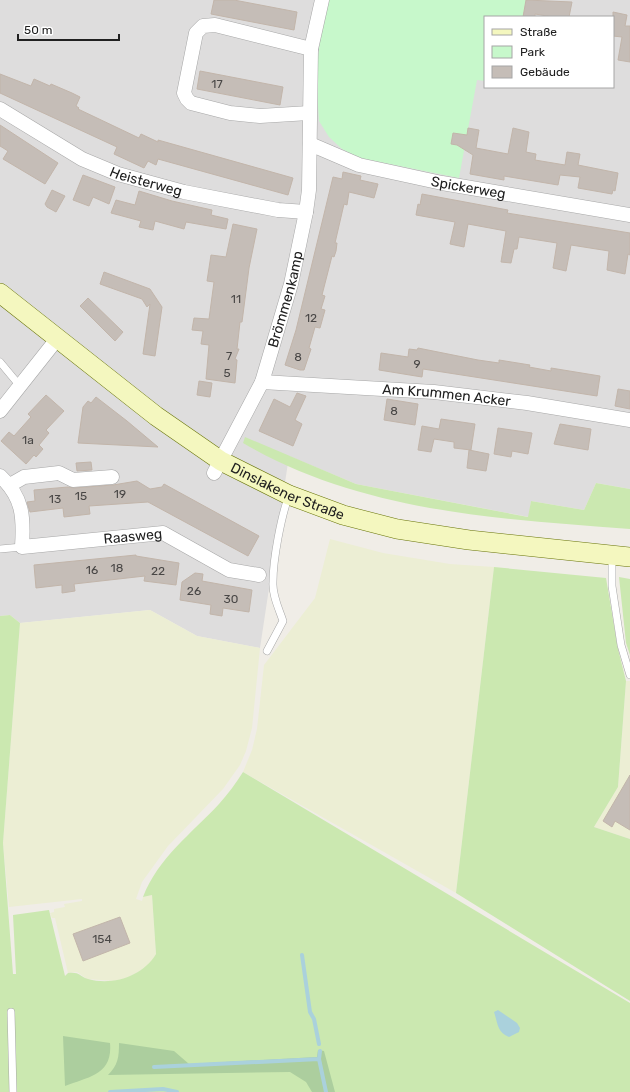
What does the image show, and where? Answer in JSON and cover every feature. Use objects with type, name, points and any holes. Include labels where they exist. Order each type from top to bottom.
[{"type":"main road","name":"Dinslakener Straße","points":[[0,293],[218,467],[252,478],[290,495],[344,515],[397,529],[469,540],[621,556]]},
{"type":"street","name":"Brömmenkamp","points":[[218,467],[262,382],[291,284],[306,212],[310,144],[309,113],[311,49],[322,0]]},
{"type":"street","points":[[309,113],[260,116],[230,113],[191,103],[186,99],[184,93],[196,33],[203,26],[215,25],[311,49]]},
{"type":"street","name":"Heisterweg","points":[[0,109],[82,159],[118,174],[184,192],[278,210],[306,212]]},
{"type":"street","name":"Spickerweg","points":[[310,144],[359,165],[442,183],[630,215]]},
{"type":"street","points":[[0,411],[57,339]]},
{"type":"street","name":"Am Krummen Acker","points":[[262,382],[434,392],[527,403],[630,420]]},
{"type":"street","points":[[10,485],[24,477],[59,473],[72,480],[112,477]]},
{"type":"street","points":[[0,476],[10,485],[22,510],[22,547]]},
{"type":"street","name":"Raasweg","points":[[22,547],[164,533],[229,570],[259,575]]},
{"type":"lane","points":[[0,362],[20,386]]},
{"type":"lane","points":[[266,650],[283,621],[275,598],[272,583],[284,510],[290,495]]},
{"type":"lane","points":[[0,549],[22,547]]},
{"type":"lane","points":[[621,556],[612,586],[621,645],[630,675]]},
{"type":"lane","points":[[11,1012],[13,1092]]},
{"type":"shaded area","points":[[0,0],[630,0],[630,489],[596,483],[584,510],[531,501],[529,517],[356,484],[289,456],[260,648],[197,636],[150,610],[20,623],[10,615],[0,616]]},
{"type":"green space","points":[[328,0],[526,0],[523,16],[484,16],[484,81],[477,80],[459,178],[360,158],[342,149],[329,137],[319,121],[316,76],[321,31]]},
{"type":"green space","points":[[245,437],[356,484],[528,517],[531,501],[584,510],[596,483],[630,489],[630,529],[481,516],[382,498],[335,484],[288,466],[243,443]]},
{"type":"green space","points":[[330,539],[383,553],[450,564],[494,567],[456,893],[243,772],[252,750],[257,729],[264,665],[315,598]]},
{"type":"green space","points":[[494,567],[606,578],[618,649],[626,681],[618,787],[594,827],[630,839],[630,1001],[456,893]]},
{"type":"green space","points":[[619,577],[630,579],[630,655],[626,643]]},
{"type":"green space","points":[[150,610],[197,636],[260,648],[252,728],[246,751],[240,765],[223,789],[168,846],[142,882],[136,899],[142,901],[143,897],[152,895],[156,954],[152,962],[145,968],[127,978],[114,981],[87,979],[77,972],[68,973],[55,918],[52,918],[50,913],[54,912],[54,909],[65,907],[64,904],[82,901],[82,899],[9,907],[3,843],[20,623]]},
{"type":"green space","points":[[10,615],[20,623],[3,843],[13,974],[16,974],[13,915],[49,910],[65,976],[68,973],[75,973],[85,978],[98,981],[117,980],[135,973],[150,962],[156,954],[152,895],[143,897],[149,883],[157,870],[176,847],[219,804],[243,772],[630,1003],[630,1092],[0,1092],[0,616]]},
{"type":"green space","points":[[626,681],[630,681],[630,839],[594,827],[618,787]]},
{"type":"green space","points":[[63,1036],[110,1043],[110,1054],[103,1068],[90,1077],[65,1086]]},
{"type":"green space","points":[[119,1043],[174,1051],[189,1064],[317,1057],[318,1050],[324,1051],[335,1092],[312,1092],[306,1082],[290,1072],[108,1075],[114,1068],[117,1060]]},
{"type":"water","points":[[498,1010],[517,1023],[520,1028],[519,1032],[509,1037],[502,1033],[498,1027],[494,1012]]},
{"type":"building","points":[[214,0],[234,0],[297,12],[294,30],[211,14]]},
{"type":"building","points":[[526,0],[572,2],[569,16],[547,16],[535,14],[535,16],[523,16]]},
{"type":"building","points":[[613,12],[627,15],[625,26],[630,26],[630,62],[618,60],[622,37],[614,36]]},
{"type":"building","points":[[200,71],[283,87],[280,105],[197,89]]},
{"type":"building","points":[[0,74],[31,86],[34,79],[72,93],[80,97],[76,106],[79,108],[78,109],[139,138],[141,134],[158,142],[158,140],[293,178],[288,195],[158,159],[156,165],[148,161],[144,168],[114,154],[117,147],[0,93]]},
{"type":"building","points":[[0,125],[58,163],[45,184],[3,159],[8,151],[0,146]]},
{"type":"building","points":[[468,128],[479,130],[476,148],[508,154],[513,128],[529,132],[526,152],[536,154],[535,160],[565,165],[567,152],[580,154],[578,165],[618,173],[615,191],[613,190],[612,194],[578,188],[580,177],[560,175],[558,185],[504,176],[504,180],[470,174],[473,155],[457,145],[451,144],[453,133],[467,135]]},
{"type":"building","points":[[343,172],[361,176],[360,180],[378,184],[374,198],[349,192],[347,205],[344,204],[335,243],[337,243],[336,251],[334,257],[332,256],[322,295],[325,296],[321,309],[325,310],[320,328],[315,327],[309,348],[311,349],[304,370],[300,370],[285,365],[296,330],[333,177],[342,179]]},
{"type":"building","points":[[83,175],[115,187],[109,204],[93,197],[89,206],[73,200]]},
{"type":"building","points":[[52,190],[65,196],[56,212],[47,207],[45,204]]},
{"type":"building","points":[[139,191],[172,201],[212,210],[211,215],[228,219],[226,229],[186,222],[184,229],[155,221],[153,230],[139,227],[141,221],[111,213],[116,200],[135,205]]},
{"type":"building","points":[[422,194],[508,210],[507,213],[630,233],[630,255],[628,254],[625,274],[607,270],[609,251],[571,245],[566,271],[553,268],[557,243],[519,237],[517,249],[514,249],[511,263],[501,262],[506,231],[468,224],[464,247],[450,244],[455,222],[416,215]]},
{"type":"building","points":[[233,224],[257,229],[249,268],[242,322],[240,322],[237,349],[239,349],[235,359],[237,360],[235,383],[206,379],[209,345],[201,344],[203,331],[192,330],[194,318],[209,319],[214,282],[207,281],[211,255],[226,257]]},
{"type":"building","points":[[104,272],[150,289],[162,307],[155,356],[143,354],[150,304],[147,307],[142,299],[100,284]]},
{"type":"building","points":[[88,298],[123,332],[115,341],[80,306]]},
{"type":"building","points":[[418,348],[478,360],[499,363],[499,360],[530,365],[529,367],[551,371],[551,368],[600,376],[597,396],[423,369],[422,377],[379,370],[381,353],[408,357],[409,349],[417,350]]},
{"type":"building","points":[[199,381],[212,383],[210,397],[197,395]]},
{"type":"building","points":[[618,389],[630,391],[630,409],[615,406]]},
{"type":"building","points":[[297,393],[306,396],[295,420],[302,424],[293,446],[259,431],[274,399],[290,407]]},
{"type":"building","points":[[46,395],[64,411],[46,430],[49,433],[39,445],[43,449],[36,457],[34,455],[26,464],[1,441],[9,432],[14,436],[31,417],[28,414]]},
{"type":"building","points":[[96,397],[158,447],[78,443],[83,407],[88,401],[91,403]]},
{"type":"building","points":[[387,399],[418,404],[415,425],[384,420]]},
{"type":"building","points":[[441,419],[475,424],[471,450],[454,448],[454,442],[434,439],[431,452],[418,450],[422,426],[439,429]]},
{"type":"building","points":[[560,424],[591,429],[588,450],[554,444]]},
{"type":"building","points":[[498,428],[532,433],[528,454],[512,451],[511,457],[494,454]]},
{"type":"building","points":[[469,450],[489,454],[486,471],[467,468]]},
{"type":"building","points":[[91,462],[92,470],[77,471],[76,463]]},
{"type":"building","points":[[137,481],[150,489],[162,487],[164,484],[259,536],[248,556],[148,502],[89,506],[90,514],[64,517],[63,508],[30,512],[27,502],[35,501],[34,490],[113,485]]},
{"type":"building","points":[[136,555],[179,563],[176,585],[144,581],[145,576],[74,584],[75,591],[62,593],[62,585],[36,588],[34,565]]},
{"type":"building","points":[[195,573],[203,574],[202,581],[252,590],[249,612],[223,608],[222,616],[210,614],[211,605],[180,600],[182,582]]},
{"type":"building","points":[[630,775],[630,830],[615,821],[612,827],[603,821]]},
{"type":"building","points":[[120,917],[130,943],[83,961],[73,934]]},
{"type":"waterway","points":[[302,955],[310,1012],[314,1019],[319,1044]]},
{"type":"waterway","points":[[319,1059],[320,1051]]},
{"type":"waterway","points":[[154,1067],[319,1059],[326,1092]]},
{"type":"waterway","points":[[110,1092],[163,1089],[177,1092]]}]
